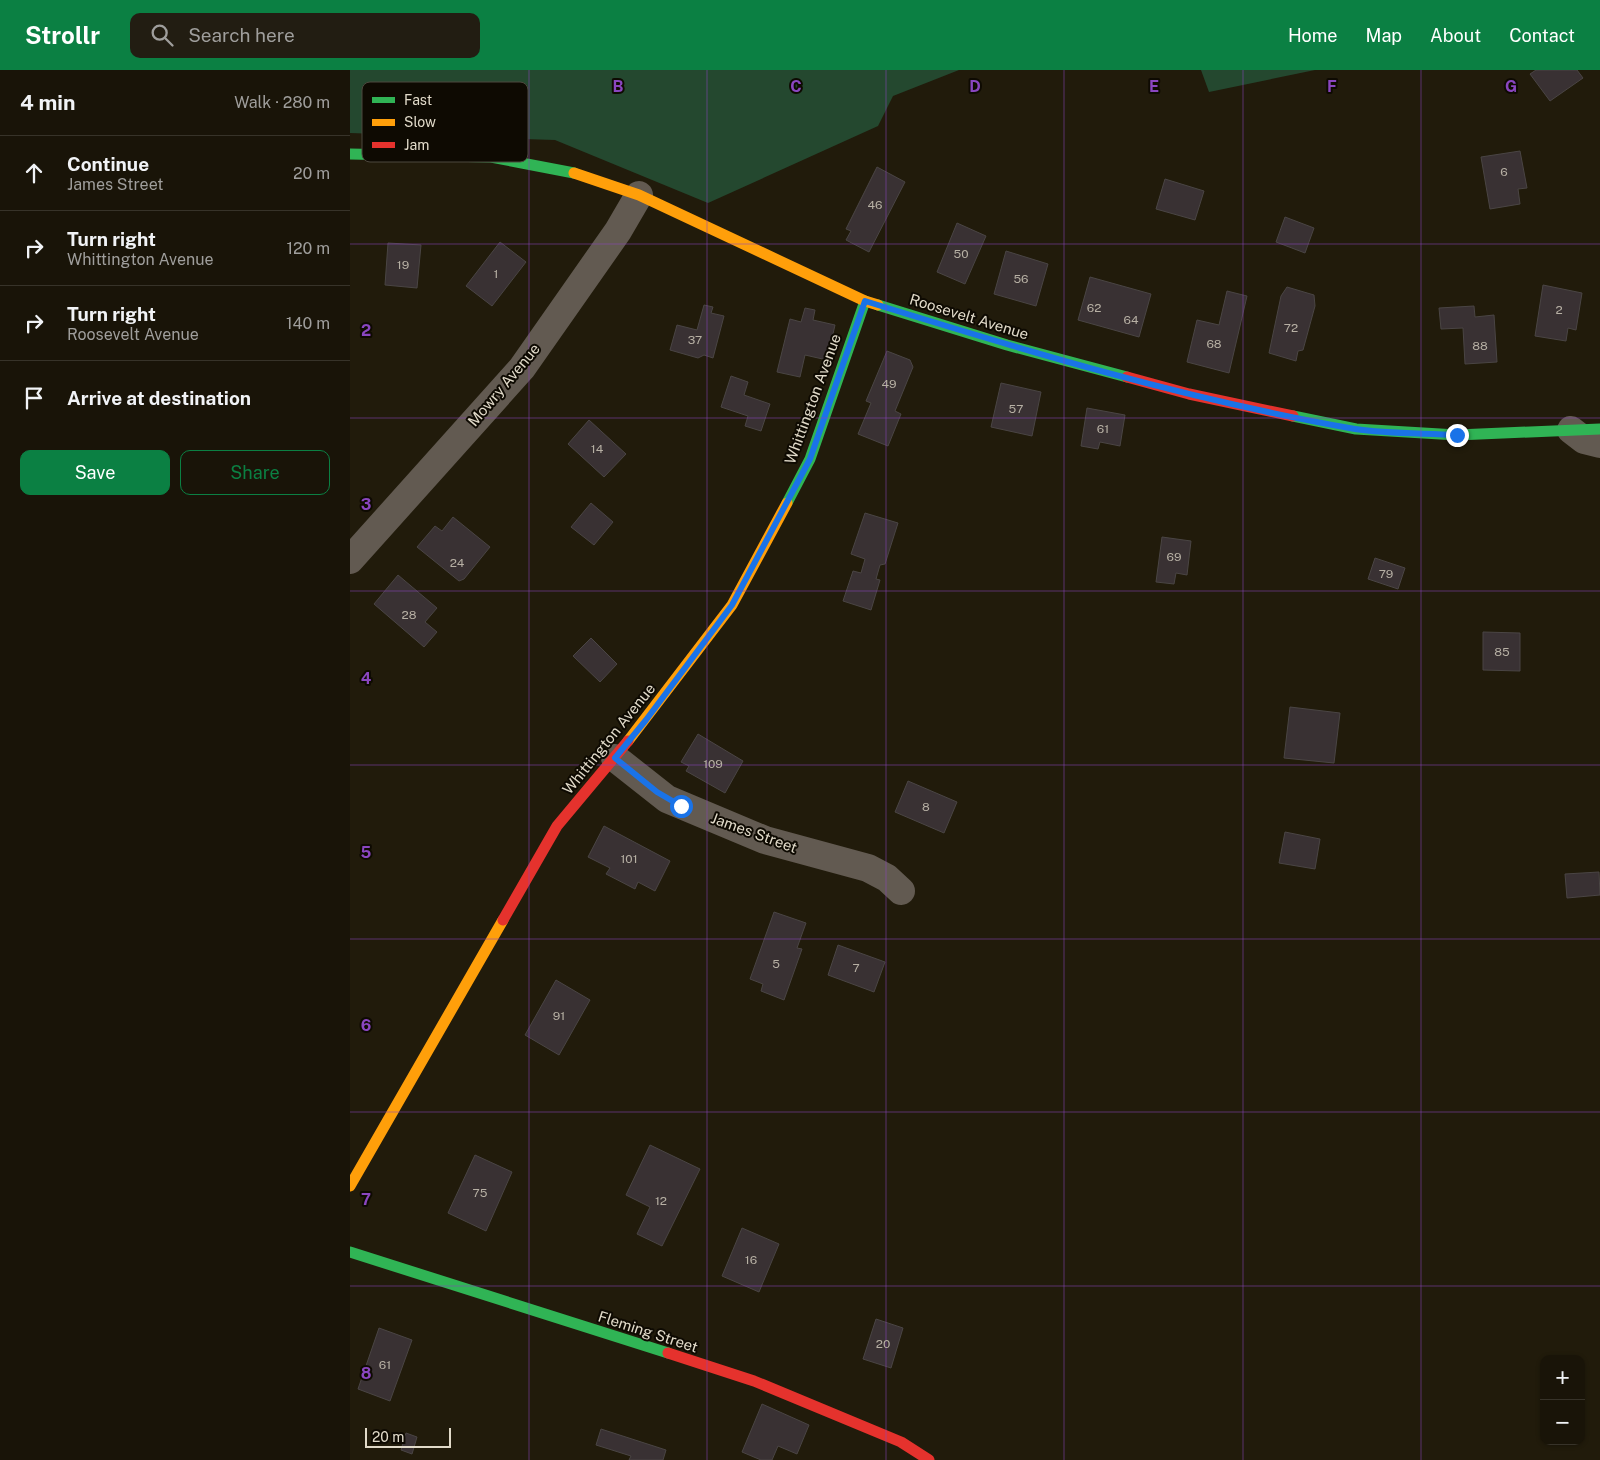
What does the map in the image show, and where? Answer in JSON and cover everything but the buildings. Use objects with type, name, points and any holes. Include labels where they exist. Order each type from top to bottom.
[{"type":"street","name":"Roosevelt Avenue","points":[[526,162],[567,171],[639,196],[865,301],[1007,345],[1179,391],[1356,429],[1457,435],[1600,429]]},
{"type":"street","name":"Mowry Avenue","points":[[350,560],[522,368],[618,231],[639,196]]},
{"type":"street","name":"Whittington Avenue","points":[[350,1186],[557,826],[646,720],[732,605],[810,459],[865,301]]},
{"type":"street","points":[[1571,430],[1584,440],[1600,444]]},
{"type":"street","name":"James Street","points":[[615,758],[667,799],[765,840],[868,868],[887,878],[902,891]]},
{"type":"street","name":"Fleming Street","points":[[350,1252],[754,1381],[901,1442],[929,1460]]},
{"type":"green space","points":[[350,70],[959,70],[893,96],[878,126],[708,203],[555,140],[528,139],[528,82],[362,82],[362,133],[350,133]]},
{"type":"green space","points":[[1201,70],[1315,70],[1209,92]]},
{"type":"traffic: fast","points":[[350,154],[362,154]]},
{"type":"traffic: fast","points":[[517,162],[574,173]]},
{"type":"traffic: fast","points":[[787,503],[810,459],[865,301]]},
{"type":"traffic: fast","points":[[878,305],[1007,345],[1127,377]]},
{"type":"traffic: fast","points":[[1293,416],[1356,429],[1457,435],[1600,429]]},
{"type":"traffic: fast","points":[[350,1252],[668,1353]]},
{"type":"traffic: slow","points":[[574,173],[639,195],[865,301],[878,305]]},
{"type":"traffic: slow","points":[[628,741],[732,605],[787,503]]},
{"type":"traffic: slow","points":[[350,1186],[503,920]]},
{"type":"traffic: jam","points":[[1127,377],[1189,394],[1293,416]]},
{"type":"traffic: jam","points":[[503,920],[557,826],[628,741]]},
{"type":"traffic: jam","points":[[668,1353],[754,1381],[901,1442],[929,1460]]},
{"type":"route","points":[[681,806],[657,792],[615,758],[646,720],[732,605],[810,459],[865,301],[1007,345],[1189,394],[1356,429],[1457,435]]}]
